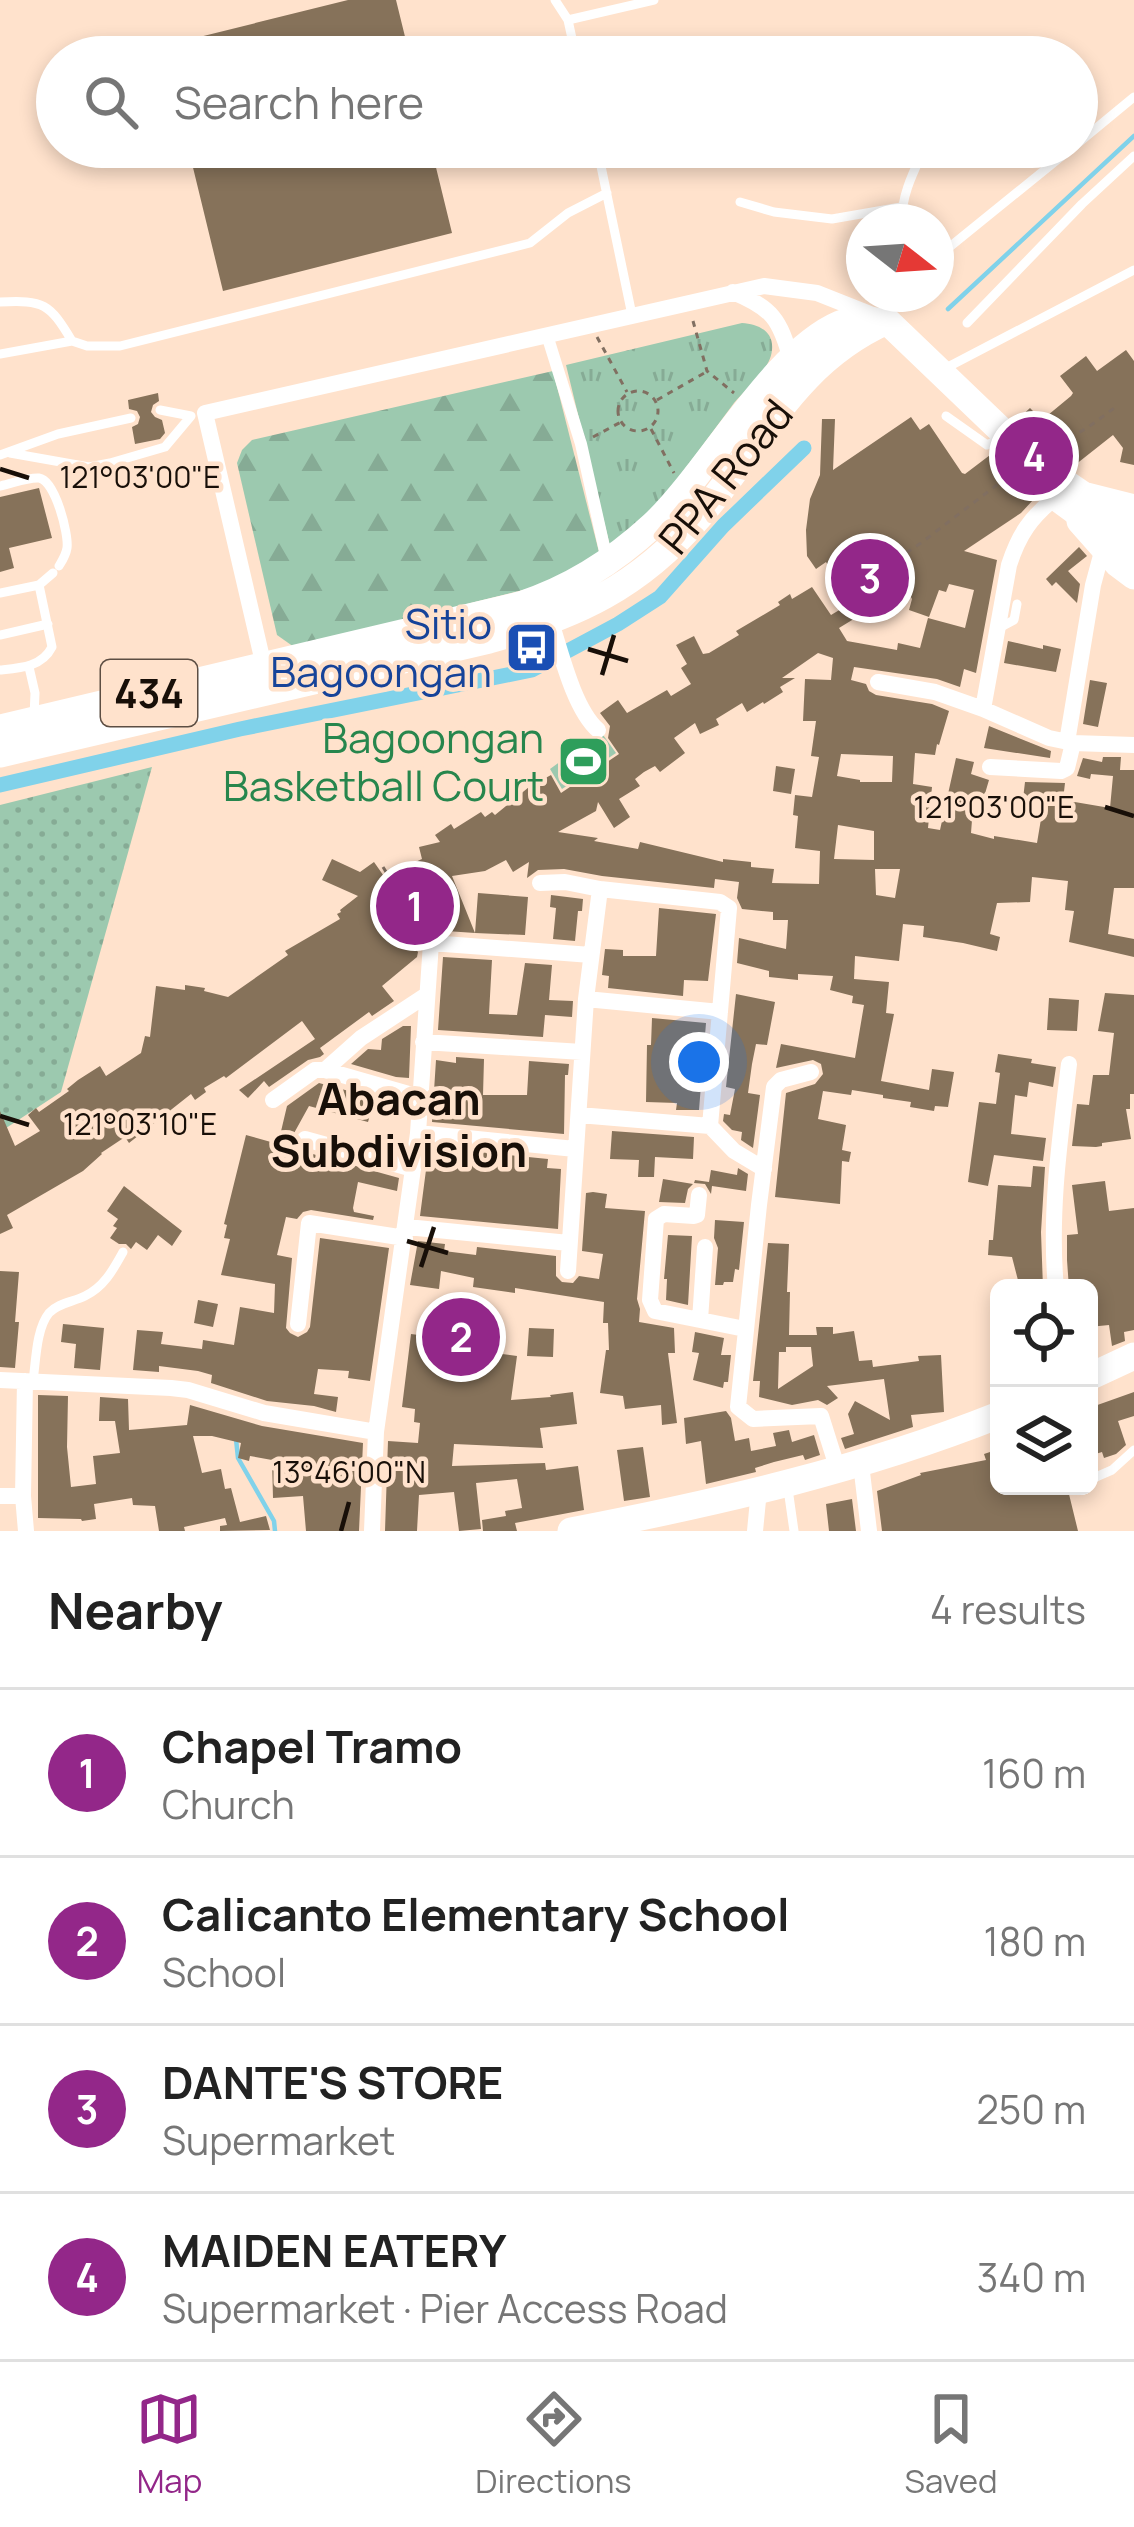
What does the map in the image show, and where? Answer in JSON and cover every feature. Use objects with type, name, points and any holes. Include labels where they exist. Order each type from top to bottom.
[{"type":"main road","points":[[887,321],[1033,462],[1041,478],[1134,554]]},
{"type":"main road","name":"PPA Road","points":[[0,754],[36,733],[267,679],[520,605],[570,585],[653,524],[791,360],[841,324],[887,321]]},
{"type":"main road","name":"PPA Road","points":[[267,679],[489,640],[551,622],[609,593],[653,563],[700,515],[787,399],[817,369],[860,333],[887,321]]},
{"type":"main road","points":[[1071,500],[1134,508]]},
{"type":"main road","points":[[1071,500],[1134,530]]},
{"type":"main road","points":[[1071,500],[1103,548],[1134,576]]},
{"type":"main road","name":"PPA Road","points":[[0,728],[36,733]]},
{"type":"main road","points":[[1098,1373],[1134,1356]]},
{"type":"main road","points":[[571,1531],[787,1484],[990,1418]]},
{"type":"street","points":[[267,679],[198,414],[764,286],[832,298],[887,321]]},
{"type":"street","points":[[732,291],[771,313],[791,360]]},
{"type":"street","points":[[547,335],[581,444],[607,562]]},
{"type":"street","points":[[983,709],[1016,543],[1029,520],[1071,500]]},
{"type":"street","points":[[990,767],[1065,770],[1093,585],[1103,548]]},
{"type":"street","points":[[551,622],[578,702],[598,730]]},
{"type":"street","points":[[878,682],[935,692],[1035,733],[1070,742],[1134,745]]},
{"type":"street","points":[[540,884],[565,882],[725,903],[729,908],[710,1126]]},
{"type":"street","points":[[568,1271],[586,999],[600,889]]},
{"type":"street","points":[[372,1531],[376,1432],[418,1132],[430,943],[591,956]]},
{"type":"street","points":[[325,1070],[425,996]]},
{"type":"street","points":[[586,999],[720,1012]]},
{"type":"street","points":[[423,1042],[582,1052]]},
{"type":"street","points":[[1055,1279],[1060,1135],[1069,1064]]},
{"type":"street","points":[[272,1100],[315,1070],[419,1097]]},
{"type":"street","points":[[812,1072],[781,1080],[774,1087],[740,1411],[757,1419],[821,1416],[849,1467],[869,1531]]},
{"type":"street","points":[[579,1115],[710,1126],[734,1151],[764,1169]]},
{"type":"street","points":[[418,1132],[575,1149]]},
{"type":"street","points":[[305,1139],[412,1169]]},
{"type":"street","points":[[699,1195],[697,1215],[664,1214],[656,1220],[650,1300],[655,1311],[745,1329]]},
{"type":"street","points":[[298,1324],[309,1223],[568,1243]]},
{"type":"street","points":[[700,1320],[705,1247]]},
{"type":"street","points":[[0,1381],[188,1390],[264,1414],[376,1432]]},
{"type":"street","points":[[26,1531],[23,1496],[29,1381]]},
{"type":"street","points":[[755,1531],[759,1490]]},
{"type":"street","points":[[0,1496],[23,1496]]},
{"type":"lane","points":[[555,0],[571,36]]},
{"type":"lane","points":[[568,20],[654,0]]},
{"type":"lane","points":[[1098,126],[1134,97]]},
{"type":"lane","points":[[967,323],[1134,156]]},
{"type":"lane","points":[[601,168],[632,315]]},
{"type":"lane","points":[[903,204],[915,168]]},
{"type":"lane","points":[[954,243],[1047,168]]},
{"type":"lane","points":[[0,354],[72,340],[87,346],[120,346],[530,243],[568,213],[607,194]]},
{"type":"lane","points":[[740,202],[774,212],[846,217]]},
{"type":"lane","points":[[939,372],[1134,270]]},
{"type":"lane","points":[[0,302],[34,300],[47,306],[72,340]]},
{"type":"lane","points":[[887,321],[891,312]]},
{"type":"lane","points":[[160,410],[198,414]]},
{"type":"lane","points":[[5,454],[77,465],[110,463],[165,446],[198,414]]},
{"type":"lane","points":[[946,416],[987,445],[1005,435]]},
{"type":"lane","points":[[5,454],[58,434],[131,418]]},
{"type":"lane","points":[[0,486],[46,479],[53,487],[68,542],[56,570],[39,585],[0,593]]},
{"type":"lane","points":[[0,670],[28,667],[49,653],[52,646],[39,585]]},
{"type":"lane","points":[[999,628],[1014,620],[1017,604]]},
{"type":"lane","points":[[0,635],[48,624]]},
{"type":"lane","points":[[28,667],[35,692],[36,733]]},
{"type":"lane","points":[[29,1381],[46,1316],[101,1287],[123,1252]]},
{"type":"lane","points":[[1098,1476],[1134,1450]]},
{"type":"lane","points":[[787,1484],[794,1531]]},
{"type":"path","points":[[688,302],[707,371],[751,407]]},
{"type":"path","points":[[590,325],[628,393]]},
{"type":"path","points":[[656,401],[707,371]]},
{"type":"path","points":[[644,391],[656,401],[657,418],[650,427],[635,431],[621,422],[618,409],[628,393],[644,391]]},
{"type":"path","points":[[836,599],[1117,406]]},
{"type":"path","points":[[581,444],[621,422]]},
{"type":"path","points":[[650,427],[683,492]]},
{"type":"path","points":[[383,867],[430,943]]},
{"type":"green space","points":[[742,323],[768,333],[772,350],[767,365],[659,501],[610,546],[566,365]]},
{"type":"green space","points":[[553,371],[600,556],[543,585],[294,647],[277,635],[237,463],[252,440]]},
{"type":"green space","name":"Bagoongan Basketball Court","points":[[601,732],[616,753],[562,789],[550,769]]},
{"type":"green space","points":[[152,767],[61,1092],[0,1132],[0,805]]},
{"type":"building","points":[[348,0],[396,0],[405,36],[203,36]]},
{"type":"building","points":[[193,168],[436,168],[452,233],[223,291]]},
{"type":"building","points":[[1126,350],[1134,361],[1134,465],[1120,462],[1123,448],[1113,435],[1075,465],[1057,440],[1048,448],[1017,420],[1030,408],[1042,420],[1071,396],[1060,376],[1086,356],[1097,371]]},
{"type":"building","points":[[158,393],[159,401],[151,412],[162,420],[165,433],[160,439],[135,444],[132,427],[140,417],[129,409],[128,400]]},
{"type":"building","points":[[911,417],[920,430],[929,424],[962,473],[994,452],[1033,500],[964,551],[997,560],[976,673],[964,669],[960,687],[854,667],[851,680],[866,684],[876,695],[949,711],[935,755],[915,753],[913,784],[932,787],[928,828],[940,830],[956,758],[974,762],[971,774],[989,780],[984,797],[974,794],[971,833],[1037,843],[1044,801],[1023,799],[1025,782],[1065,783],[1063,800],[1110,808],[1113,776],[1077,776],[1083,758],[1102,762],[1103,757],[1121,757],[1120,770],[1134,770],[1134,888],[1114,888],[1108,934],[1134,939],[1134,957],[1069,942],[1074,911],[1065,910],[1068,881],[1032,877],[1030,902],[997,903],[990,934],[1000,937],[997,951],[923,937],[924,926],[903,924],[899,961],[855,956],[854,979],[889,982],[886,1013],[894,1014],[881,1081],[929,1090],[932,1069],[954,1072],[948,1107],[935,1106],[934,1111],[883,1095],[823,1091],[818,1119],[846,1125],[842,1150],[851,1152],[849,1162],[842,1161],[840,1204],[775,1197],[786,1093],[815,1084],[823,1074],[821,1064],[813,1060],[776,1068],[781,1044],[855,1058],[864,1005],[852,1003],[853,996],[830,990],[833,976],[769,977],[769,971],[737,963],[739,938],[786,949],[788,920],[773,920],[773,912],[742,909],[737,898],[739,882],[715,879],[714,888],[564,869],[538,870],[527,878],[529,862],[513,872],[506,860],[485,871],[452,876],[475,933],[432,930],[421,935],[426,931],[408,901],[387,914],[418,952],[417,957],[382,986],[394,1001],[372,1016],[369,1012],[320,1048],[324,1054],[320,1057],[269,1087],[264,1081],[248,1098],[239,1090],[315,1039],[302,1021],[226,1078],[204,1088],[206,1092],[195,1100],[191,1094],[129,1143],[125,1137],[83,1171],[7,1215],[13,1228],[0,1234],[0,1111],[15,1146],[40,1131],[28,1115],[36,1108],[39,1112],[100,1066],[106,1076],[141,1053],[145,1036],[150,1037],[156,986],[205,988],[228,997],[288,955],[285,951],[340,919],[340,910],[358,896],[322,880],[332,859],[360,872],[374,862],[388,882],[414,871],[411,864],[422,859],[419,847],[440,842],[435,835],[451,824],[454,829],[481,812],[485,817],[495,815],[551,775],[561,793],[619,754],[608,738],[610,726],[600,713],[618,700],[627,713],[667,690],[671,696],[691,684],[676,645],[694,636],[703,654],[709,653],[790,594],[792,599],[812,587],[831,615],[851,603],[857,597],[843,572],[835,577],[826,562],[816,569],[807,556],[810,499],[820,475],[822,419],[835,419],[833,470]],"holes":[[[903,583],[912,599],[909,610],[929,617],[939,590],[946,592],[949,584],[974,590],[965,628],[928,618],[920,648],[898,643],[897,650],[847,641],[839,628]],[[818,653],[833,658],[831,680],[805,679],[803,721],[816,721],[811,756],[819,757],[812,797],[795,795],[793,815],[798,816],[795,848],[820,851],[819,884],[772,883],[774,869],[751,867],[751,862],[723,862],[640,842],[638,849],[558,832],[596,811],[598,802],[614,828],[630,817],[619,799],[640,786],[635,779],[655,766],[660,772],[685,753],[674,738],[695,723],[700,734],[719,725],[716,719],[742,703],[747,712],[764,704],[795,678],[782,678]],[[841,754],[893,756],[892,782],[837,776]],[[838,825],[874,831],[874,860],[834,859]],[[875,869],[900,869],[895,898],[876,895]]]},
{"type":"building","points":[[39,488],[52,538],[9,548],[14,568],[0,572],[0,497]]},
{"type":"building","points":[[1079,547],[1087,556],[1068,571],[1080,584],[1077,603],[1056,582],[1052,586],[1046,579]]},
{"type":"building","points":[[1008,641],[1061,649],[1056,672],[1004,663]]},
{"type":"building","points":[[1090,680],[1107,683],[1098,727],[1083,724]]},
{"type":"building","points":[[989,726],[1051,751],[1050,758],[984,748]]},
{"type":"building","points":[[776,766],[795,769],[791,794],[773,791]]},
{"type":"building","points":[[478,893],[528,897],[525,935],[475,933]]},
{"type":"building","points":[[551,895],[583,899],[575,941],[553,939],[556,908],[550,907]]},
{"type":"building","points":[[659,908],[716,914],[708,981],[684,980],[683,996],[608,988],[609,976],[602,975],[605,949],[623,950],[623,956],[656,956]]},
{"type":"building","points":[[443,957],[492,960],[489,1014],[517,1015],[525,963],[552,965],[549,1000],[573,1001],[572,1017],[545,1015],[543,1037],[438,1030]]},
{"type":"building","points":[[1105,993],[1134,995],[1134,1094],[1126,1109],[1131,1139],[1096,1147],[1072,1146],[1077,1104],[1089,1105],[1093,1075],[1109,1075],[1114,1033],[1098,1031]]},
{"type":"building","points":[[736,994],[775,1002],[767,1045],[756,1044],[752,1064],[748,1093],[760,1095],[753,1148],[741,1140],[742,1132],[723,1121],[724,1114],[730,1115],[735,1089],[726,1087]]},
{"type":"building","points":[[1049,998],[1079,1000],[1077,1031],[1047,1030]]},
{"type":"building","points":[[652,1018],[706,1023],[699,1110],[676,1110],[677,1103],[646,1102]]},
{"type":"building","points":[[411,1026],[409,1078],[351,1064],[368,1049],[381,1050],[382,1039]]},
{"type":"building","points":[[998,1054],[1056,1067],[1053,1087],[1029,1082],[1027,1097],[1015,1095],[1011,1134],[1046,1138],[1043,1161],[994,1155],[988,1186],[968,1182],[979,1102],[996,1104]]},
{"type":"building","points":[[456,1057],[484,1059],[483,1095],[527,1095],[529,1061],[569,1064],[564,1134],[432,1122],[436,1060],[456,1063]]},
{"type":"building","points":[[319,1083],[375,1098],[368,1122],[309,1106],[293,1135],[295,1147],[399,1178],[397,1191],[358,1182],[354,1212],[374,1216],[373,1220],[311,1210],[297,1219],[286,1217],[277,1255],[292,1258],[286,1328],[298,1337],[310,1327],[320,1238],[389,1248],[370,1381],[348,1378],[349,1371],[318,1369],[314,1394],[338,1397],[336,1412],[267,1401],[211,1383],[212,1375],[198,1371],[159,1366],[159,1372],[133,1370],[137,1330],[163,1332],[161,1344],[202,1349],[203,1340],[234,1345],[240,1307],[274,1313],[275,1284],[221,1275],[230,1239],[224,1238],[224,1224],[246,1135],[278,1144],[287,1106]]},
{"type":"building","points":[[612,1131],[694,1137],[693,1159],[655,1157],[654,1177],[638,1177],[639,1160],[610,1159]]},
{"type":"building","points":[[429,1147],[548,1159],[547,1168],[561,1169],[558,1229],[420,1216]]},
{"type":"building","points":[[1033,1166],[1045,1167],[1043,1279],[1018,1279],[1012,1257],[988,1255],[989,1240],[993,1240],[998,1185],[1031,1187]]},
{"type":"building","points":[[738,1168],[748,1174],[746,1191],[712,1186],[711,1194],[705,1184],[694,1183],[709,1182],[711,1170],[737,1175]]},
{"type":"building","points":[[663,1179],[693,1184],[685,1203],[659,1202]]},
{"type":"building","points":[[1105,1181],[1109,1211],[1134,1208],[1134,1330],[1124,1332],[1125,1341],[1112,1346],[1109,1325],[1098,1326],[1098,1279],[1068,1279],[1067,1235],[1078,1234],[1072,1185]]},
{"type":"building","points":[[124,1186],[182,1231],[172,1246],[158,1235],[147,1250],[136,1242],[131,1249],[110,1238],[118,1219],[107,1211]]},
{"type":"building","points":[[586,1193],[607,1194],[605,1208],[645,1211],[639,1322],[674,1328],[675,1353],[668,1353],[677,1423],[662,1425],[661,1405],[625,1409],[623,1396],[600,1393],[609,1350],[604,1302],[515,1288],[515,1293],[473,1287],[474,1278],[441,1271],[439,1289],[410,1285],[418,1241],[445,1244],[444,1251],[476,1255],[477,1247],[556,1256],[556,1276],[562,1282],[573,1283],[579,1276],[599,1279],[603,1254],[582,1251]]},
{"type":"building","points":[[715,1220],[744,1222],[739,1270],[735,1269],[733,1282],[723,1285],[715,1285]]},
{"type":"building","points":[[668,1235],[692,1236],[688,1305],[666,1300]]},
{"type":"building","points":[[768,1243],[789,1244],[789,1335],[817,1335],[816,1327],[833,1327],[833,1334],[854,1331],[859,1361],[872,1360],[873,1367],[941,1355],[944,1412],[911,1415],[913,1427],[845,1449],[841,1438],[854,1434],[848,1414],[855,1401],[890,1420],[884,1379],[827,1386],[838,1398],[827,1405],[818,1400],[792,1405],[759,1397],[760,1381],[753,1381]],"holes":[[[786,1347],[811,1347],[813,1366],[778,1389],[779,1352],[786,1352]]]},
{"type":"building","points":[[0,1271],[19,1272],[15,1368],[0,1367]]},
{"type":"building","points":[[198,1300],[218,1304],[213,1327],[194,1323]]},
{"type":"building","points":[[63,1324],[104,1328],[100,1370],[74,1368],[76,1344],[61,1342]]},
{"type":"building","points":[[529,1328],[554,1329],[553,1357],[527,1356]]},
{"type":"building","points":[[695,1332],[724,1338],[721,1355],[731,1355],[723,1388],[693,1380],[699,1353],[692,1352]]},
{"type":"building","points":[[411,1334],[441,1338],[440,1346],[517,1356],[511,1400],[573,1392],[577,1424],[540,1428],[543,1448],[454,1444],[452,1466],[545,1463],[546,1470],[578,1466],[584,1510],[515,1523],[517,1531],[483,1531],[482,1520],[522,1508],[517,1479],[476,1483],[481,1529],[459,1531],[454,1492],[419,1495],[417,1531],[385,1531],[388,1441],[418,1443],[420,1423],[414,1422],[415,1409],[402,1407]]},
{"type":"building","points":[[1134,1392],[1134,1416],[1118,1421],[1126,1445],[1104,1458],[1098,1453],[1098,1405]]},
{"type":"building","points":[[38,1395],[68,1396],[71,1487],[96,1484],[93,1456],[120,1453],[115,1421],[99,1421],[100,1397],[128,1399],[129,1430],[187,1425],[190,1405],[262,1426],[363,1443],[359,1531],[306,1531],[303,1496],[273,1498],[272,1460],[238,1458],[241,1443],[212,1436],[193,1436],[202,1473],[221,1469],[240,1522],[266,1516],[270,1530],[220,1531],[220,1526],[227,1525],[225,1518],[184,1527],[185,1531],[159,1531],[155,1506],[133,1505],[132,1498],[94,1504],[96,1519],[38,1518]]},
{"type":"building","points":[[726,1411],[735,1441],[749,1438],[751,1451],[776,1446],[773,1433],[789,1430],[792,1442],[814,1435],[820,1455],[774,1462],[755,1468],[756,1472],[706,1484],[701,1441],[686,1444],[684,1418]]},
{"type":"building","points":[[643,1447],[650,1497],[624,1501],[617,1450]]},
{"type":"building","points":[[990,1452],[990,1495],[1069,1495],[1078,1531],[882,1531],[877,1491],[920,1473],[986,1460],[984,1454]]},
{"type":"building","points":[[852,1499],[856,1531],[829,1531],[826,1504]]},
{"type":"waterway","points":[[954,303],[1134,136]]},
{"type":"waterway","points":[[0,785],[240,729],[532,670],[660,597],[723,526],[804,448]]},
{"type":"waterway","points":[[236,1439],[238,1458],[274,1521],[275,1531]]},
{"type":"place","name":"MAIDEN EATERY","points":[[1034,456]]},
{"type":"place","name":"DANTE'S STORE","points":[[870,578]]},
{"type":"place","name":"Sitio Bagoongan","points":[[531,647]]},
{"type":"place","name":"Bagoongan Basketball Court","points":[[583,761]]},
{"type":"place","name":"Chapel Tramo","points":[[415,906]]},
{"type":"place","name":"Calicanto Elementary School","points":[[461,1337]]},
{"type":"district","name":"Abacan Subdivision","points":[[399,1124]]}]
